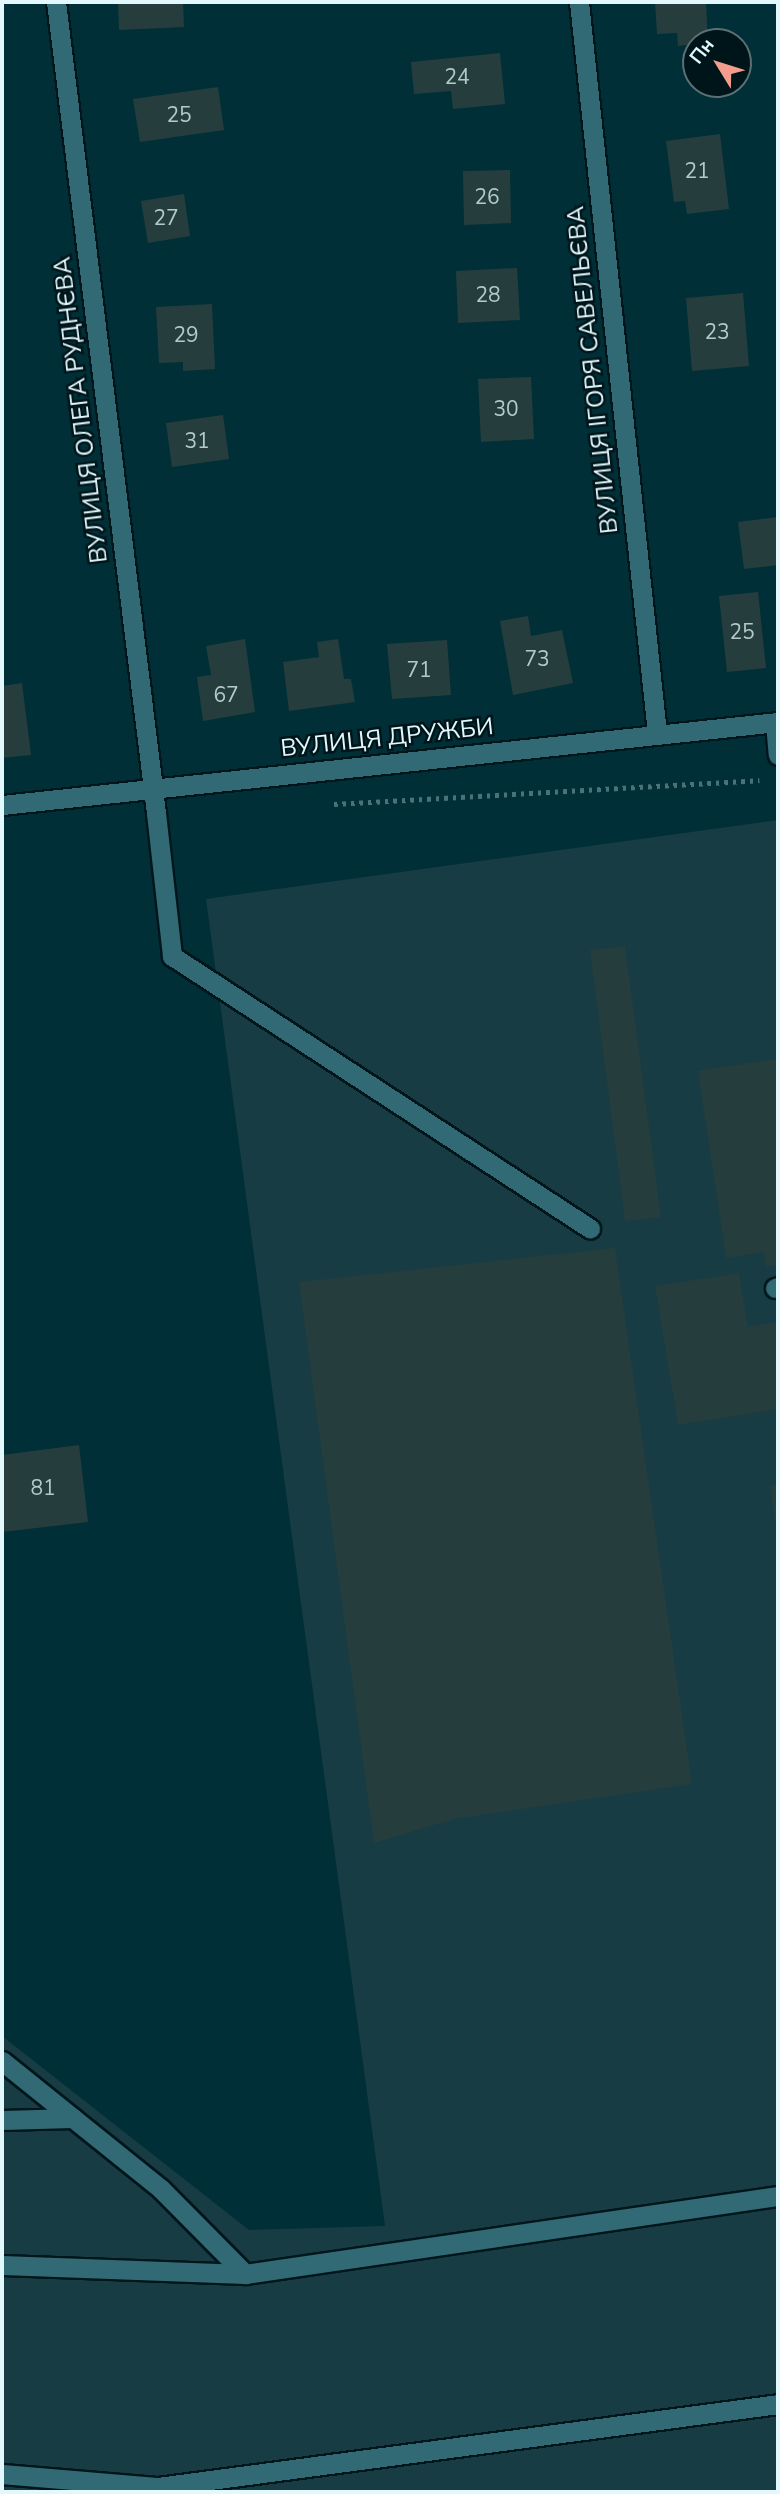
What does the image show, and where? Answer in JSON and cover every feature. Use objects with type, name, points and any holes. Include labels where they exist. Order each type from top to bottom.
[{"type":"street","name":"ВУЛИЦЯ ОЛЕГА РУДНЄВА","points":[[55,2],[172,956],[590,1228]]},
{"type":"street","name":"ВУЛИЦЯ ІГОРЯ САВЕЛЬЄВА","points":[[579,2],[657,733]]},
{"type":"street","name":"ВУЛИЦЯ ДРУЖБИ","points":[[2,805],[657,733],[777,723]]},
{"type":"street","points":[[777,723],[778,755]]},
{"type":"street","points":[[2,2061],[161,2189],[245,2274]]},
{"type":"street","points":[[2,2120],[73,2118]]},
{"type":"street","points":[[2,2265],[245,2274],[778,2196]]},
{"type":"street","points":[[2,2474],[158,2487],[778,2404]]},
{"type":"path","points":[[327,804],[765,779]]},
{"type":"shaded area","points":[[778,820],[778,2492],[2,2492],[2,2036],[249,2230],[385,2226],[206,899]]},
{"type":"building","points":[[118,2],[183,2],[184,27],[119,30]]},
{"type":"building","points":[[655,2],[706,2],[707,28],[682,28],[682,45],[678,46],[677,33],[657,34]]},
{"type":"building","points":[[500,53],[505,104],[453,109],[451,91],[414,94],[411,62]]},
{"type":"building","points":[[218,87],[224,130],[140,142],[133,99]]},
{"type":"building","points":[[720,134],[729,209],[687,214],[685,201],[674,202],[666,141]]},
{"type":"building","points":[[510,170],[511,223],[464,225],[463,171]]},
{"type":"building","points":[[184,194],[190,236],[148,243],[141,201]]},
{"type":"building","points":[[517,268],[520,320],[458,323],[456,271]]},
{"type":"building","points":[[743,293],[749,366],[692,371],[686,298]]},
{"type":"building","points":[[212,304],[215,369],[183,371],[183,362],[159,363],[156,307]]},
{"type":"building","points":[[531,377],[534,439],[481,442],[478,379]]},
{"type":"building","points":[[223,415],[229,459],[172,467],[166,423]]},
{"type":"building","points":[[778,517],[778,565],[744,569],[738,522]]},
{"type":"building","points":[[758,592],[766,668],[727,672],[719,596]]},
{"type":"building","points":[[528,616],[531,636],[562,630],[573,683],[513,695],[500,621]]},
{"type":"building","points":[[245,639],[255,712],[203,721],[197,677],[211,675],[206,646]]},
{"type":"building","points":[[338,639],[344,679],[351,679],[355,702],[289,711],[283,662],[319,657],[317,642]]},
{"type":"building","points":[[447,640],[451,695],[392,699],[387,644]]},
{"type":"building","points":[[22,683],[31,755],[2,758],[2,686]]},
{"type":"building","points":[[625,946],[661,1217],[625,1221],[590,950]]},
{"type":"building","points":[[776,1059],[778,1265],[766,1267],[764,1252],[726,1258],[698,1071]]},
{"type":"building","points":[[615,1248],[692,1784],[454,1819],[374,1843],[299,1282]]},
{"type":"building","points":[[739,1273],[748,1327],[778,1322],[778,1409],[678,1425],[655,1286]]},
{"type":"building","points":[[79,1445],[88,1522],[2,1532],[2,1455]]},
{"type":"building","points":[[778,1485],[778,1534],[777,1534],[770,1486]]}]
